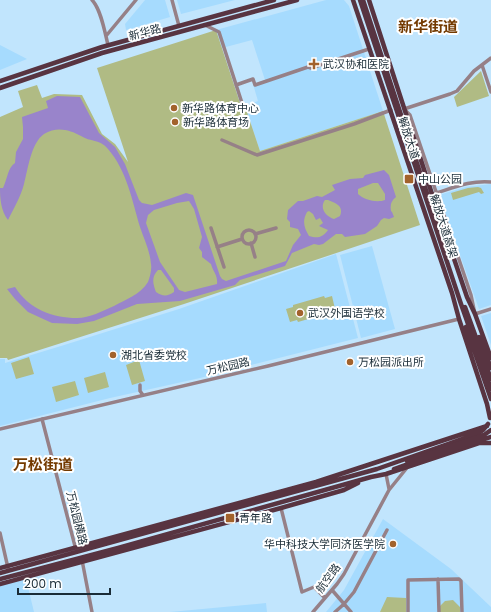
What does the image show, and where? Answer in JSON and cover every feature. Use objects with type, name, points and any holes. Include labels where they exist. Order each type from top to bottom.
[{"type":"main road","name":"新华路","points":[[0,81],[108,46],[274,0]]},
{"type":"main road","name":"新华路","points":[[0,88],[102,53],[297,0]]},
{"type":"main road","name":"解放大道","points":[[352,0],[391,110],[452,293],[459,319],[488,404],[491,418]]},
{"type":"main road","name":"解放大道高架","points":[[360,0],[491,389]]},
{"type":"main road","name":"解放大道高架","points":[[364,0],[462,303],[491,379]]},
{"type":"main road","name":"解放大道","points":[[369,0],[467,297],[475,314],[491,358]]},
{"type":"main road","points":[[462,303],[475,325],[491,368]]},
{"type":"main road","points":[[462,303],[467,332],[491,399]]},
{"type":"main road","points":[[0,579],[76,553],[377,469],[479,433],[487,425],[491,418]]},
{"type":"main road","points":[[27,569],[82,560],[287,507],[344,490],[369,478],[491,438],[488,433],[487,425]]},
{"type":"main road","points":[[0,573],[8,568],[56,552],[312,482],[487,425]]},
{"type":"main road","points":[[0,584],[60,568],[150,538],[386,474],[484,435],[491,430]]},
{"type":"main road","points":[[377,469],[407,465],[482,443],[491,443]]},
{"type":"main road","points":[[312,482],[338,480]]},
{"type":"main road","points":[[287,507],[305,495]]},
{"type":"main road","points":[[199,530],[223,518]]},
{"type":"main road","points":[[170,521],[196,519]]},
{"type":"main road","points":[[150,538],[182,535]]},
{"type":"main road","points":[[27,569],[56,552]]},
{"type":"main road","points":[[0,568],[60,568]]},
{"type":"street","points":[[92,0],[98,10],[108,46]]},
{"type":"street","points":[[106,36],[136,0]]},
{"type":"street","points":[[172,0],[178,26]]},
{"type":"street","points":[[204,25],[219,32],[242,103]]},
{"type":"street","points":[[236,85],[254,79],[255,85],[308,67],[311,68],[369,49]]},
{"type":"street","points":[[404,109],[457,91],[474,71],[491,58]]},
{"type":"street","points":[[482,65],[491,92]]},
{"type":"street","points":[[222,140],[258,155],[354,124],[391,110]]},
{"type":"street","points":[[434,194],[466,183],[491,182]]},
{"type":"street","points":[[245,224],[246,230]]},
{"type":"street","points":[[211,228],[224,267]]},
{"type":"street","points":[[255,234],[276,228]]},
{"type":"street","points":[[246,230],[253,231],[255,234]]},
{"type":"street","points":[[242,239],[242,234],[246,230]]},
{"type":"street","points":[[251,243],[254,241],[255,234]]},
{"type":"street","points":[[217,247],[242,239]]},
{"type":"street","points":[[242,239],[245,242],[251,243]]},
{"type":"street","points":[[251,243],[255,257]]},
{"type":"street","points":[[475,314],[491,309]]},
{"type":"street","name":"万松园路","points":[[0,429],[459,319]]},
{"type":"street","points":[[324,347],[325,352]]},
{"type":"street","points":[[140,385],[140,391],[143,395]]},
{"type":"street","name":"万松园横路","points":[[42,419],[76,553]]},
{"type":"street","name":"航空路","points":[[313,612],[332,590],[352,559],[389,490],[407,465]]},
{"type":"street","points":[[386,474],[389,481],[389,490]]},
{"type":"street","points":[[281,508],[302,592],[314,587],[326,598]]},
{"type":"street","points":[[335,612],[354,592],[387,530]]},
{"type":"street","points":[[0,533],[8,568]]},
{"type":"street","name":"万松园横路","points":[[82,560],[92,612]]},
{"type":"street","points":[[438,579],[439,612]]},
{"type":"street","points":[[408,612],[408,580],[438,579],[459,579],[461,581],[462,612]]},
{"type":"street","points":[[332,590],[351,612]]},
{"type":"shaded area","points":[[145,0],[165,0],[170,17],[126,30],[125,24]]},
{"type":"shaded area","points":[[177,0],[235,0],[181,14]]},
{"type":"shaded area","name":"武汉协和医院","points":[[326,0],[344,0],[349,6],[383,111],[260,151],[245,106],[242,107],[258,101],[253,84],[265,80],[252,40],[222,48],[216,30]]},
{"type":"shaded area","points":[[0,45],[27,59],[0,70]]},
{"type":"shaded area","points":[[57,96],[80,97],[99,133],[115,147],[125,164],[139,200],[142,203],[152,205],[186,193],[193,195],[220,276],[226,281],[286,261],[293,245],[301,235],[298,229],[290,227],[290,222],[287,219],[288,210],[298,201],[303,201],[317,196],[322,197],[335,190],[332,185],[350,179],[363,178],[365,175],[384,170],[389,175],[396,197],[391,205],[391,211],[394,217],[389,219],[384,218],[377,226],[365,234],[345,237],[342,234],[336,234],[323,244],[314,244],[292,253],[285,266],[240,280],[235,285],[180,301],[137,304],[94,321],[77,324],[52,323],[28,312],[7,289],[15,287],[27,301],[42,311],[68,318],[82,318],[91,316],[114,306],[141,290],[148,282],[151,273],[151,266],[148,250],[131,196],[124,176],[115,158],[102,144],[72,132],[54,130],[44,134],[40,138],[33,150],[19,198],[8,220],[1,205],[0,188],[3,188],[9,171],[15,163],[16,152],[23,139],[22,117],[48,108],[46,101]],"holes":[[[373,183],[378,183],[385,194],[385,200],[375,201],[367,199],[358,194],[358,189]],[[325,200],[328,200],[338,205],[341,210],[340,216],[334,219],[328,216],[324,212],[323,203]],[[189,201],[194,209],[202,237],[199,248],[202,252],[202,257],[211,264],[216,276],[217,284],[185,292],[179,290],[160,262],[146,223],[148,215],[154,210]],[[309,211],[313,214],[316,220],[320,218],[323,223],[319,226],[328,230],[322,236],[309,236],[304,224],[304,218]],[[158,270],[161,270],[174,288],[174,292],[169,295],[156,292],[153,283],[154,275]]]},
{"type":"shaded area","points":[[491,184],[491,305],[479,309],[439,195],[466,187]]},
{"type":"shaded area","points":[[372,246],[395,329],[361,338],[340,255]]},
{"type":"shaded area","points":[[336,254],[358,338],[0,426],[0,359],[5,359],[5,363],[61,346],[179,309]]},
{"type":"shaded area","points":[[491,313],[491,345],[481,316]]},
{"type":"shaded area","name":"华中科技大学同济医学院","points":[[383,519],[451,569],[491,607],[491,612],[326,612],[344,590]]},
{"type":"shaded area","points":[[26,579],[34,612],[0,612],[0,586]]},
{"type":"shaded area","points":[[266,603],[267,612],[170,612]]},
{"type":"green space","name":"中山公园","points":[[216,30],[241,106],[245,106],[260,151],[383,111],[420,225],[184,304],[8,360],[7,358],[0,358],[0,117],[23,107],[18,91],[37,85],[42,98],[54,94],[82,95],[102,134],[115,144],[128,162],[97,68]]},
{"type":"green space","points":[[481,71],[489,96],[457,107],[454,97]]},
{"type":"green space","points":[[478,187],[481,188],[484,193],[481,194],[479,192],[453,200],[451,193]]},
{"type":"green space","points":[[324,296],[325,298],[332,296],[335,309],[329,311],[329,313],[298,322],[297,320],[290,322],[286,309],[293,307],[293,305]]},
{"type":"green space","points":[[29,357],[34,374],[16,379],[11,363]]},
{"type":"green space","points":[[139,360],[145,381],[132,385],[126,365]]},
{"type":"green space","points":[[105,372],[109,387],[88,393],[84,378]]},
{"type":"green space","points":[[75,381],[79,395],[56,402],[52,387]]},
{"type":"green space","points":[[387,597],[406,598],[406,612],[380,612]]},
{"type":"green space","points":[[453,600],[460,607],[460,612],[440,612],[440,606],[445,601]]},
{"type":"place","name":"武汉协和医院","points":[[314,64]]},
{"type":"place","name":"新华路体育中心","points":[[174,108]]},
{"type":"place","name":"新华路体育场","points":[[175,122]]},
{"type":"place","name":"中山公园","points":[[409,179]]},
{"type":"place","name":"武汉外国语学校","points":[[300,313]]},
{"type":"place","name":"湖北省委党校","points":[[113,355]]},
{"type":"place","name":"万松园派出所","points":[[350,362]]},
{"type":"place","name":"青年路","points":[[230,518]]},
{"type":"place","name":"华中科技大学同济医学院","points":[[393,544]]},
{"type":"district","name":"新华街道","points":[[428,27]]},
{"type":"district","name":"万松街道","points":[[43,465]]}]
